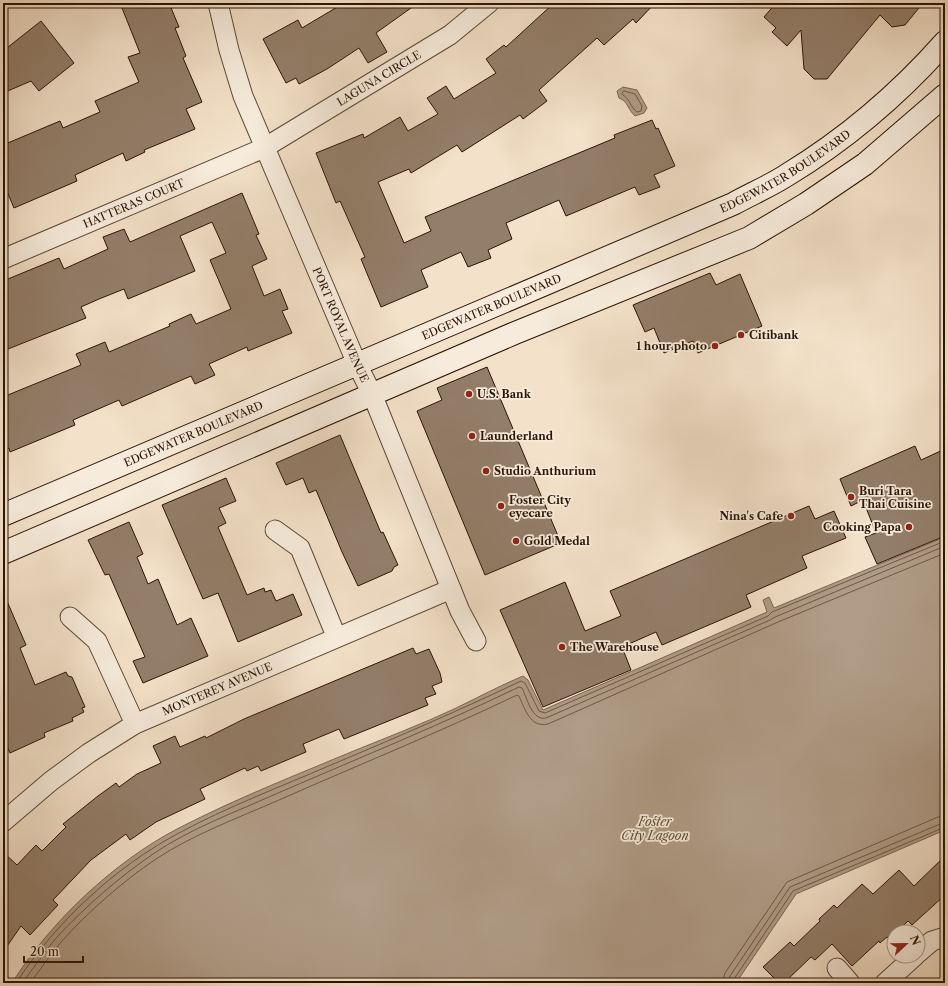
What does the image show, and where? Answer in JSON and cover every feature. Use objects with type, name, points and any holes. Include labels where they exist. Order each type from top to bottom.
[{"type":"street","name":"PORT ROYAL AVENUE","points":[[218,3],[228,50],[243,96],[264,148],[357,364],[372,394],[451,589],[476,641]]},
{"type":"street","name":"LAGUNA CIRCLE","points":[[264,148],[450,35],[489,3]]},
{"type":"street","name":"EDGEWATER BOULEVARD","points":[[3,515],[733,204],[786,176],[845,136],[921,69],[945,42]]},
{"type":"street","points":[[3,553],[515,333],[749,238],[806,204],[865,164],[945,95]]},
{"type":"street","name":"HATTERAS COURT","points":[[3,259],[264,148]]},
{"type":"street","points":[[275,530],[300,548],[336,636]]},
{"type":"street","name":"MONTEREY AVENUE","points":[[3,822],[51,781],[89,753],[135,724],[336,636],[451,589]]},
{"type":"street","points":[[70,617],[97,641],[135,724]]},
{"type":"street","points":[[926,946],[932,941],[945,937]]},
{"type":"street","points":[[885,983],[906,964]]},
{"type":"street","points":[[837,968],[850,983]]},
{"type":"water","points":[[623,87],[637,90],[647,108],[644,113],[635,116],[626,103],[619,98],[617,91]]},
{"type":"water","name":"Foster City Lagoon","points":[[945,537],[945,830],[796,894],[736,983],[12,983],[27,960],[64,916],[107,876],[130,858],[153,843],[199,818],[266,788],[430,720],[523,676],[528,680],[543,710],[767,612],[763,600],[769,597],[774,608]]},
{"type":"building","points":[[120,3],[169,3],[179,27],[175,28],[186,56],[183,58],[202,102],[186,109],[195,129],[144,150],[145,152],[126,161],[123,153],[75,175],[77,181],[14,208],[3,182],[3,145],[60,121],[63,128],[100,112],[95,101],[139,82],[128,57],[140,53]]},
{"type":"building","points":[[344,3],[418,3],[376,33],[387,52],[368,63],[359,48],[327,69],[299,84],[296,78],[286,83],[263,39],[298,20],[302,28]]},
{"type":"building","points":[[554,3],[655,3],[636,23],[633,19],[604,45],[597,38],[539,90],[547,101],[523,119],[520,115],[462,152],[457,145],[411,173],[409,169],[378,182],[404,243],[431,231],[425,217],[615,138],[614,135],[652,120],[656,129],[658,128],[675,166],[654,175],[660,187],[639,195],[635,187],[566,216],[559,200],[506,223],[512,239],[488,250],[491,258],[468,267],[461,252],[421,270],[428,287],[381,307],[361,259],[365,257],[340,201],[336,203],[316,153],[363,134],[364,138],[400,117],[408,131],[438,114],[427,98],[446,86],[454,99],[496,73],[486,59],[504,45],[506,47]]},
{"type":"building","points":[[776,3],[923,3],[905,25],[892,27],[880,15],[827,79],[814,79],[804,69],[801,30],[787,46],[772,32],[776,28],[764,17]]},
{"type":"building","points":[[41,21],[74,63],[39,91],[31,81],[3,93],[3,51]]},
{"type":"building","points":[[242,193],[259,234],[256,235],[267,259],[252,266],[264,296],[280,289],[288,309],[282,311],[292,333],[248,351],[247,347],[209,364],[215,375],[195,384],[191,376],[122,406],[119,400],[73,420],[75,425],[10,452],[9,448],[3,451],[3,397],[81,365],[76,354],[105,342],[109,352],[170,326],[169,324],[191,314],[196,324],[231,309],[210,260],[226,253],[212,222],[180,236],[195,271],[128,299],[124,289],[99,299],[81,307],[86,318],[3,351],[3,281],[59,258],[64,269],[108,249],[103,237],[124,229],[130,242]]},
{"type":"building","points":[[710,273],[716,285],[740,274],[762,326],[698,353],[693,341],[664,353],[654,328],[645,332],[633,305]]},
{"type":"building","points":[[487,367],[561,543],[485,575],[417,411],[442,400],[437,388]]},
{"type":"building","points":[[340,435],[381,533],[383,532],[398,565],[394,567],[392,571],[358,586],[316,490],[309,493],[303,478],[286,485],[276,463]]},
{"type":"building","points":[[915,446],[921,460],[945,449],[945,536],[877,564],[865,537],[876,533],[863,500],[851,506],[840,479]]},
{"type":"building","points":[[226,478],[236,501],[219,508],[226,523],[218,527],[247,595],[264,588],[265,592],[271,590],[276,601],[293,594],[302,615],[238,642],[218,593],[203,599],[162,505]]},
{"type":"building","points":[[809,506],[815,519],[834,511],[846,538],[802,556],[807,568],[746,595],[751,607],[662,645],[656,632],[622,647],[631,670],[543,707],[500,610],[565,582],[585,631],[621,616],[610,591]]},
{"type":"building","points":[[129,522],[143,554],[137,557],[148,584],[158,579],[177,625],[191,618],[208,656],[143,683],[133,661],[145,657],[109,574],[105,575],[88,540]]},
{"type":"building","points":[[3,592],[26,645],[20,648],[35,685],[66,672],[68,676],[72,677],[85,707],[82,708],[84,712],[72,718],[73,721],[44,733],[45,737],[10,753],[3,738]]},
{"type":"building","points":[[413,648],[416,654],[429,649],[440,673],[442,682],[432,686],[436,694],[425,698],[428,705],[344,739],[339,729],[303,744],[306,752],[261,771],[258,766],[247,771],[245,768],[200,789],[205,799],[156,822],[130,840],[126,834],[91,860],[53,900],[58,905],[30,935],[21,926],[3,952],[3,852],[17,865],[36,845],[42,851],[66,827],[63,824],[98,796],[116,783],[119,787],[137,774],[161,763],[153,746],[175,736],[180,747],[205,736],[206,738],[244,719]]},
{"type":"building","points":[[945,856],[945,895],[913,924],[908,921],[905,924],[886,924],[886,938],[880,943],[879,941],[852,966],[832,944],[815,960],[811,957],[784,983],[779,983],[763,967],[790,942],[794,946],[834,905],[837,908],[862,884],[873,894],[899,870],[914,886]]},
{"type":"place","name":"Citibank","points":[[741,335]]},
{"type":"place","name":"1 hour photo","points":[[715,346]]},
{"type":"place","name":"U.S. Bank","points":[[469,394]]},
{"type":"place","name":"Launderland","points":[[472,436]]},
{"type":"place","name":"Studio Anthurium","points":[[486,471]]},
{"type":"place","name":"Buri Tara Thai Cuisine","points":[[851,497]]},
{"type":"place","name":"Foster City eyecare","points":[[501,506]]},
{"type":"place","name":"Nina's Cafe","points":[[791,516]]},
{"type":"place","name":"Cooking Papa","points":[[909,527]]},
{"type":"place","name":"Gold Medal","points":[[516,541]]},
{"type":"place","name":"The Warehouse","points":[[562,647]]}]
